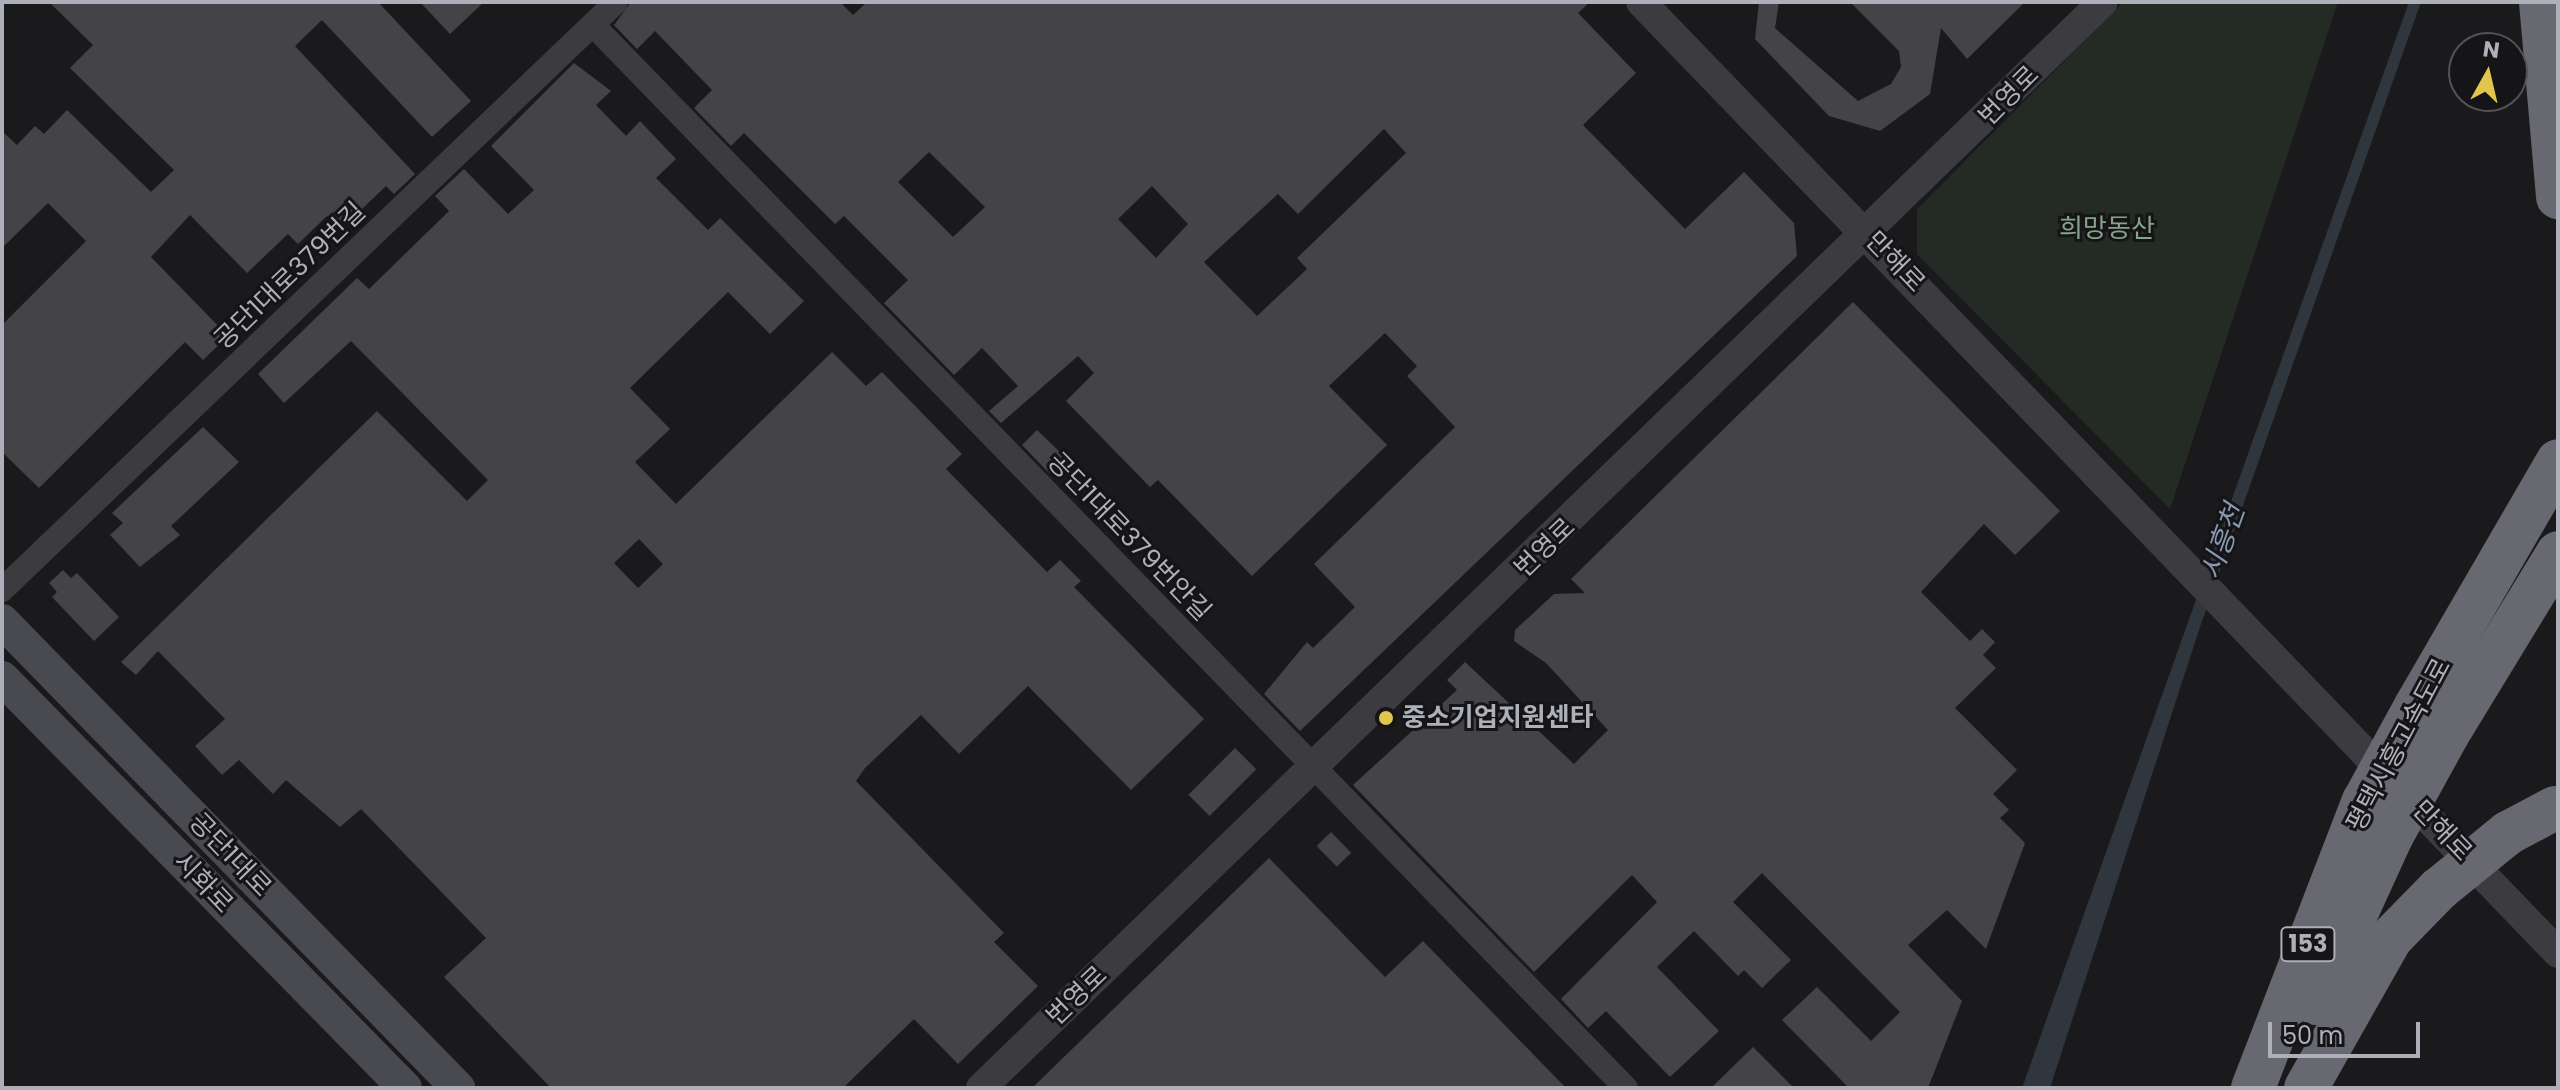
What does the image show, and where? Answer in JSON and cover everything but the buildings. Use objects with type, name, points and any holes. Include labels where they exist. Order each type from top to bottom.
[{"type":"highway","points":[[2541,2],[2558,197]]},
{"type":"highway","name":"평택시흥고속도로","points":[[2253,1088],[2364,801],[2558,461]]},
{"type":"highway","name":"평택시흥고속도로","points":[[2285,1088],[2318,995],[2391,837],[2447,735],[2558,553]]},
{"type":"highway","points":[[2306,1088],[2391,938],[2439,889],[2508,833],[2557,808]]},
{"type":"main road","name":"공단1대로","points":[[2,621],[458,1088]]},
{"type":"main road","name":"시화로","points":[[2,678],[405,1088]]},
{"type":"street","name":"공단1대로379번길","points":[[2,590],[616,2]]},
{"type":"street","name":"만해로","points":[[1641,2],[2149,522],[2558,953]]},
{"type":"street","name":"번영로","points":[[981,1088],[1869,235],[2103,2]]},
{"type":"street","name":"공단1대로379번안길","points":[[593,25],[1626,1088]]},
{"type":"green space","name":"희망동산","points":[[2123,2],[2338,2],[2170,509],[1917,254],[1917,209]]},
{"type":"water","name":"시흥천","points":[[2409,2],[2421,2],[2200,627],[2050,1088],[2022,1088]]},
{"type":"place","name":"중소기업지원센타","points":[[1386,718]]}]
